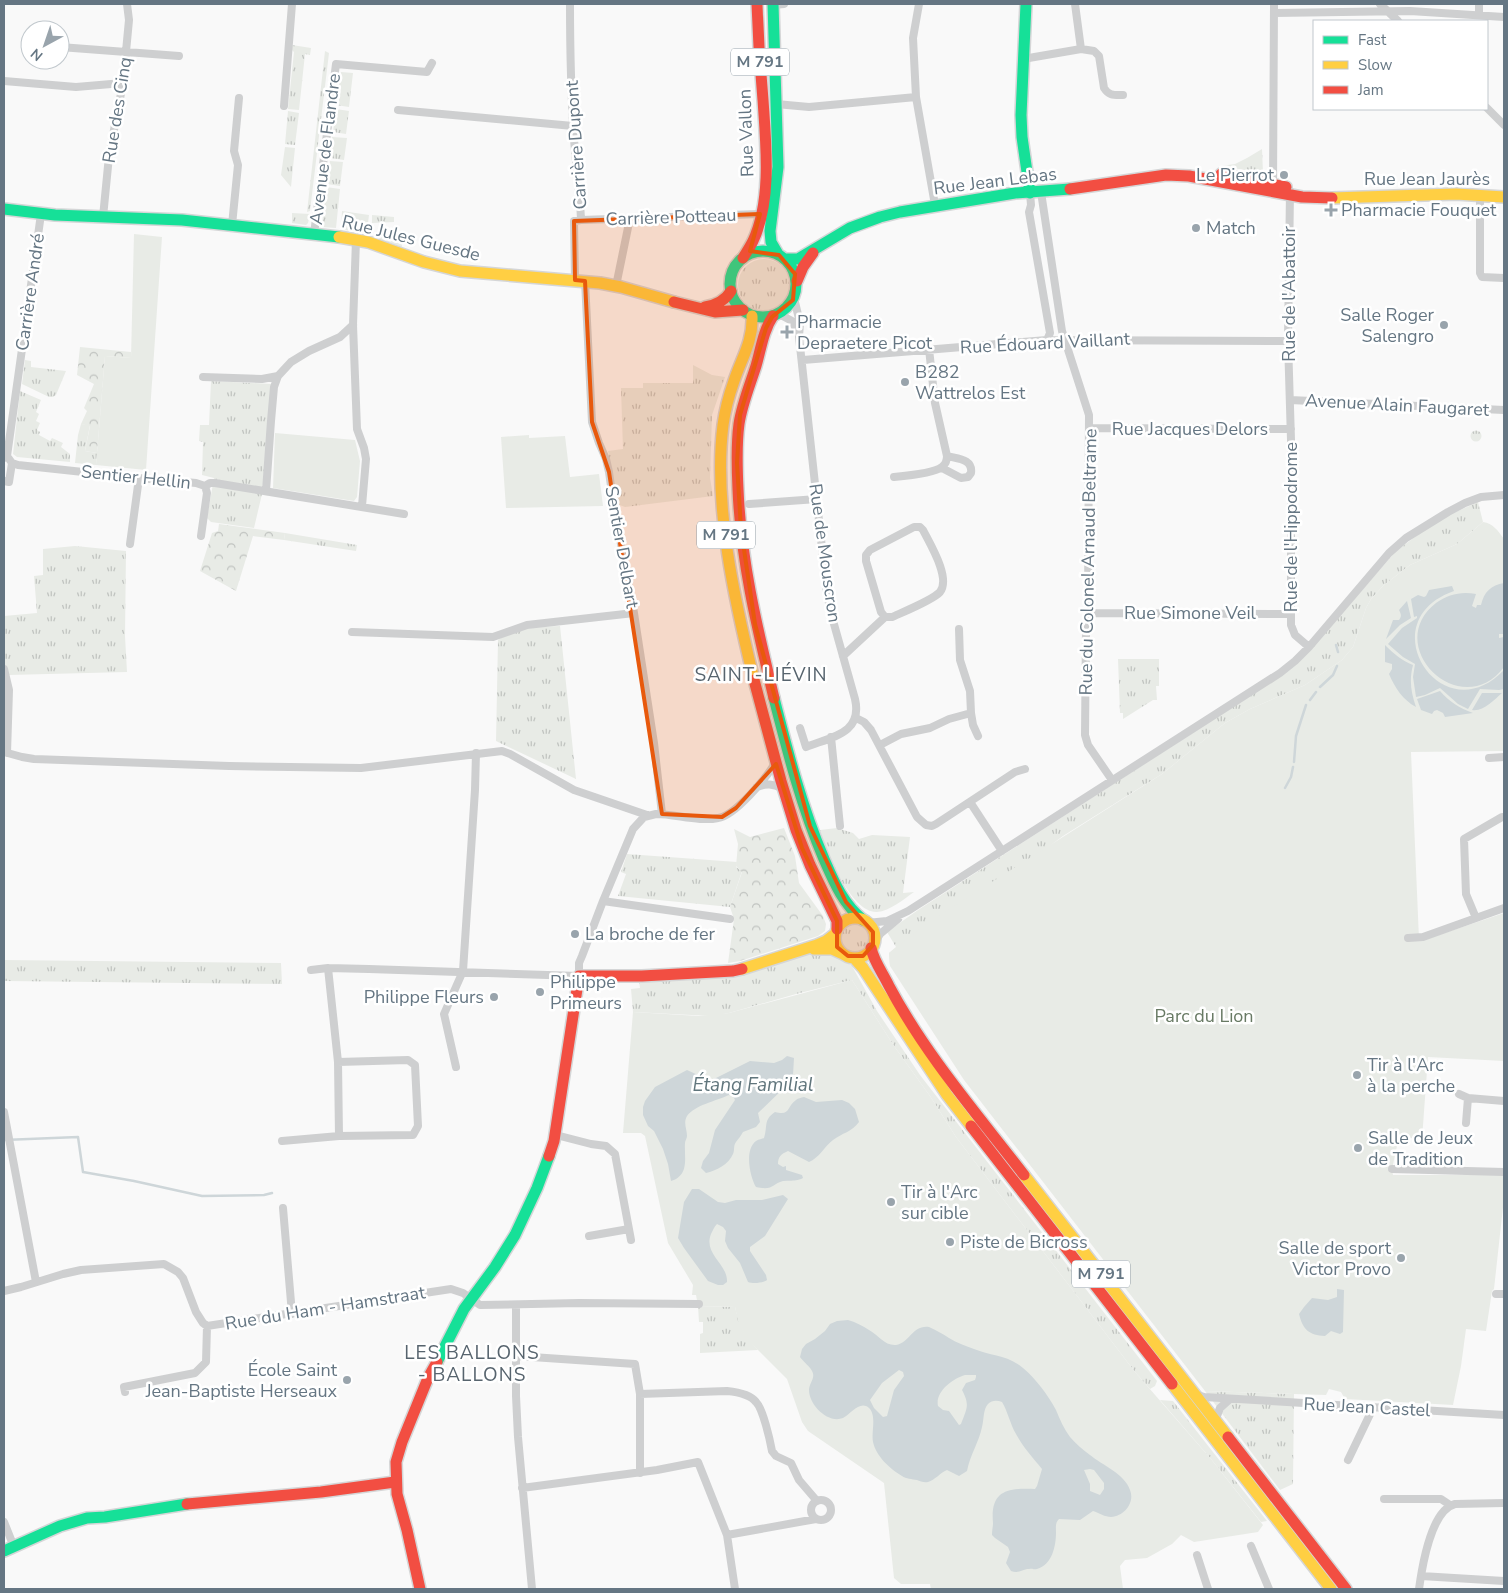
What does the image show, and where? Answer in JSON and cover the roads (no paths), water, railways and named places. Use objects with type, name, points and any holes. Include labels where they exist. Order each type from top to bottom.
[{"type":"main road","name":"Rue Vallon","points":[[743,258],[753,242],[760,214],[765,179],[766,141],[757,4]]},
{"type":"main road","name":"Rue Vallon","points":[[776,4],[778,174],[770,231],[772,242],[781,256]]},
{"type":"main road","points":[[1026,4],[1021,126],[1036,192]]},
{"type":"main road","name":"Rue Jean Lebas","points":[[818,248],[842,232],[858,225],[880,217],[935,205],[1171,175],[1273,188]]},
{"type":"main road","name":"Rue Jean Jaurès","points":[[1273,188],[1290,192],[1350,196],[1480,194],[1504,197]]},
{"type":"main road","name":"Rue Jules Guesde","points":[[4,209],[41,214],[182,220],[314,234],[356,240],[431,264],[460,271],[580,281],[616,286],[715,312],[747,313]]},
{"type":"main road","points":[[818,248],[805,264],[797,281],[794,298],[788,306],[776,315],[762,318],[747,313],[736,303],[731,292],[730,283],[732,273],[743,258],[761,251],[795,260],[818,248]]},
{"type":"main road","points":[[781,256],[792,268],[797,281]]},
{"type":"main road","name":"Rue Jules Guesde","points":[[688,305],[713,306],[725,299],[731,292]]},
{"type":"main road","name":"M 791","points":[[747,313],[753,328],[751,340],[734,381],[724,418],[722,488],[728,552],[735,598],[746,649],[782,788],[802,848],[837,921],[836,931]]},
{"type":"main road","name":"M 791","points":[[776,315],[766,328],[760,353],[744,398],[738,431],[738,505],[746,575],[758,633],[798,789],[810,826],[837,887],[850,909],[865,921]]},
{"type":"main road","points":[[420,1589],[397,1494],[396,1462],[402,1442],[428,1378],[464,1309],[515,1235],[537,1188],[556,1135],[579,976],[642,976],[733,970],[800,952],[823,943],[836,931],[840,924],[848,920],[857,918],[865,921],[873,932],[872,947],[865,954],[848,956],[828,948],[800,952]]},
{"type":"main road","points":[[836,931],[836,945],[848,956]]},
{"type":"main road","name":"M 791","points":[[872,947],[874,956],[889,986],[944,1070],[1346,1589]]},
{"type":"main road","name":"M 791","points":[[848,956],[863,968],[952,1102],[1331,1589]]},
{"type":"main road","points":[[9,1549],[60,1526],[87,1518],[105,1517],[201,1502],[312,1493],[396,1482]]},
{"type":"street","name":"Rue des Cinq","points":[[103,217],[110,156],[127,53],[129,12],[127,4]]},
{"type":"street","points":[[284,106],[292,4]]},
{"type":"street","name":"Carrière Dupont","points":[[570,4],[573,126],[581,195],[581,220],[574,221],[580,281]]},
{"type":"street","points":[[919,4],[913,38],[916,97],[935,205]]},
{"type":"street","points":[[1075,4],[1081,49]]},
{"type":"street","points":[[1273,188],[1274,4]]},
{"type":"street","points":[[1380,4],[1397,20]]},
{"type":"street","points":[[1479,4],[1479,15]]},
{"type":"street","points":[[1274,13],[1388,12],[1430,8],[1504,17]]},
{"type":"street","points":[[70,48],[179,56]]},
{"type":"street","points":[[1023,58],[1081,49],[1094,51],[1099,56],[1104,88],[1114,96],[1123,95]]},
{"type":"street","name":"Avenue de Flandre","points":[[314,234],[336,64],[427,72],[432,63]]},
{"type":"street","points":[[4,81],[76,87],[123,83]]},
{"type":"street","points":[[776,104],[809,107],[916,97]]},
{"type":"street","points":[[232,225],[238,165],[234,153],[239,98]]},
{"type":"street","points":[[1488,109],[1504,124]]},
{"type":"street","points":[[398,110],[573,126]]},
{"type":"street","points":[[1036,192],[1029,212],[1050,333],[1047,340]]},
{"type":"street","name":"Rue du Colonel Arnaud Beltrame","points":[[1036,192],[1064,339],[1088,411],[1090,428],[1085,735],[1088,745],[1112,780]]},
{"type":"street","name":"Rue de l'Abattoir","points":[[1290,192],[1288,341],[1290,354],[1290,400]]},
{"type":"street","points":[[1480,194],[1480,273],[1482,277],[1504,278]]},
{"type":"street","name":"Carrière André","points":[[4,481],[9,482],[7,459],[41,214]]},
{"type":"street","name":"Carrière Potteau","points":[[581,220],[760,214]]},
{"type":"street","points":[[616,286],[630,218]]},
{"type":"street","points":[[356,240],[353,325],[357,429],[366,459],[362,506]]},
{"type":"street","points":[[1040,275],[1053,274]]},
{"type":"street","name":"Sentier Delbart","points":[[580,281],[592,422],[608,463],[656,752],[662,814]]},
{"type":"street","name":"Rue de Mouscron","points":[[794,298],[800,323],[827,594],[857,705],[856,718]]},
{"type":"street","name":"Rue de Mouscron","points":[[776,315],[792,321],[800,337]]},
{"type":"street","points":[[266,491],[273,395],[278,376],[291,362],[309,351],[340,337],[353,325]]},
{"type":"street","name":"Rue Édouard Vaillant","points":[[803,360],[1064,339],[1288,341]]},
{"type":"street","points":[[894,477],[909,476],[942,468],[946,463],[947,456],[935,403],[929,349]]},
{"type":"street","points":[[203,377],[262,379],[278,376]]},
{"type":"street","name":"Avenue Alain Faugaret","points":[[1290,400],[1504,410]]},
{"type":"street","name":"Rue de l'Hippodrome","points":[[1290,400],[1291,614],[1293,632],[1309,647]]},
{"type":"street","name":"Rue Jacques Delors","points":[[1090,428],[1291,429]]},
{"type":"street","points":[[942,468],[961,478],[968,477],[971,473],[969,462],[947,456]]},
{"type":"street","name":"Sentier Hellin","points":[[7,459],[18,465],[55,473],[139,478],[196,483],[205,486],[215,483],[404,514]]},
{"type":"street","points":[[130,544],[139,478]]},
{"type":"street","points":[[201,536],[207,493],[205,486]]},
{"type":"street","points":[[865,921],[887,921],[908,911],[1289,666],[1309,647],[1389,552],[1406,538],[1465,503],[1481,497],[1504,495]]},
{"type":"street","points":[[748,504],[817,499]]},
{"type":"street","points":[[914,527],[920,527],[943,575],[942,588],[936,595],[892,618],[885,617],[879,604],[866,555],[870,550],[914,527]]},
{"type":"street","points":[[352,632],[493,637],[527,625],[634,613]]},
{"type":"street","name":"Rue Simone Veil","points":[[1088,613],[1291,614]]},
{"type":"street","points":[[843,656],[885,617]]},
{"type":"street","points":[[959,629],[960,660],[970,691],[973,725],[978,736]]},
{"type":"street","points":[[4,669],[9,690],[6,752],[22,758],[229,766],[361,768],[498,751],[506,752],[574,790],[648,815],[662,814],[708,819],[722,817],[736,808],[757,787],[776,762]]},
{"type":"street","points":[[880,745],[906,732],[930,728],[949,719],[971,713]]},
{"type":"street","points":[[800,728],[806,747],[848,729],[856,718],[868,726],[918,817],[923,824],[929,826],[934,825],[1015,772],[1025,769]]},
{"type":"street","points":[[831,737],[840,826]]},
{"type":"street","points":[[456,1067],[444,1014],[463,971],[476,790],[476,753]]},
{"type":"street","points":[[1489,758],[1504,757]]},
{"type":"street","points":[[757,787],[770,784],[782,788]]},
{"type":"street","points":[[970,802],[1002,851]]},
{"type":"street","points":[[311,970],[328,968],[463,971],[579,976],[579,963],[633,829],[640,820],[648,815]]},
{"type":"street","points":[[1476,918],[1466,894],[1464,839],[1504,818]]},
{"type":"street","points":[[603,901],[730,918]]},
{"type":"street","points":[[1408,938],[1423,937],[1504,908]]},
{"type":"street","points":[[872,947],[884,931],[908,911]]},
{"type":"street","points":[[328,968],[338,1062],[339,1136]]},
{"type":"street","points":[[282,1141],[339,1136],[413,1135],[418,1126],[415,1065],[408,1060],[338,1062]]},
{"type":"street","points":[[1459,1094],[1468,1098],[1504,1101]]},
{"type":"street","points":[[1466,1123],[1468,1098]]},
{"type":"street","points":[[4,1112],[36,1282]]},
{"type":"street","points":[[556,1135],[606,1146],[615,1154],[631,1240]]},
{"type":"street","points":[[1392,1170],[1504,1172]]},
{"type":"street","points":[[283,1208],[292,1314]]},
{"type":"street","points":[[589,1236],[629,1229]]},
{"type":"street","name":"Rue du Ham - Hamstraat","points":[[4,1291],[81,1270],[164,1264],[178,1272],[183,1278],[192,1304],[203,1323],[207,1326],[451,1289],[463,1293],[480,1305],[579,1303],[699,1304]]},
{"type":"street","points":[[516,1305],[516,1404],[532,1589]]},
{"type":"street","points":[[125,1392],[124,1386],[195,1373],[206,1362],[207,1326]]},
{"type":"street","points":[[516,1356],[636,1364],[640,1394],[640,1473]]},
{"type":"street","points":[[640,1394],[727,1390],[749,1396],[756,1402],[761,1411],[772,1451],[776,1456],[791,1462],[799,1480],[817,1501],[826,1502],[831,1508],[828,1518],[821,1520],[816,1519],[727,1535]]},
{"type":"street","name":"Rue Jean Castel","points":[[1194,1393],[1204,1397],[1230,1399],[1504,1415]]},
{"type":"street","points":[[1216,1421],[1220,1408],[1230,1399]]},
{"type":"street","points":[[1348,1460],[1372,1408]]},
{"type":"street","points":[[522,1488],[640,1473],[698,1462],[727,1535],[734,1588]]},
{"type":"street","points":[[1384,1500],[1441,1499],[1450,1505]]},
{"type":"street","points":[[816,1519],[811,1510],[813,1504],[817,1501]]},
{"type":"street","points":[[1419,1589],[1435,1526],[1442,1513],[1450,1505],[1504,1503]]},
{"type":"street","points":[[4,1522],[9,1549]]},
{"type":"street","points":[[1251,1546],[1269,1589]]},
{"type":"street","points":[[1197,1555],[1208,1589]]},
{"type":"street","points":[[1421,1576],[1504,1581]]},
{"type":"water","points":[[1504,583],[1504,634],[1499,634],[1499,638],[1504,637],[1504,667],[1486,682],[1468,687],[1449,683],[1433,672],[1422,657],[1417,639],[1421,620],[1436,603],[1445,597],[1455,594],[1476,594],[1472,606],[1476,608],[1477,605],[1481,605],[1484,596],[1489,590],[1495,585]]},
{"type":"water","points":[[1452,586],[1454,591],[1429,606],[1417,625],[1416,646],[1424,666],[1438,681],[1458,689],[1481,686],[1504,670],[1504,689],[1480,689],[1468,709],[1458,704],[1440,688],[1416,697],[1413,677],[1415,664],[1403,657],[1388,644],[1402,628],[1417,618],[1417,616],[1414,617],[1411,599],[1418,595],[1426,596],[1429,590]]},
{"type":"water","points":[[1407,601],[1411,618],[1400,625],[1386,639],[1393,620],[1399,620],[1401,615],[1399,610]]},
{"type":"water","points":[[1385,645],[1413,665],[1411,686],[1416,707],[1403,697],[1391,679],[1389,674],[1392,664],[1385,662]]},
{"type":"water","points":[[1440,691],[1455,704],[1473,713],[1445,717],[1443,713],[1437,710],[1432,714],[1421,710],[1417,699]]},
{"type":"water","points":[[1482,693],[1502,693],[1484,707],[1472,710]]},
{"type":"water","name":"Étang Familial","points":[[787,1056],[794,1058],[793,1075],[786,1086],[758,1113],[760,1122],[756,1127],[743,1132],[735,1144],[734,1152],[729,1161],[714,1171],[706,1173],[701,1168],[703,1161],[709,1153],[715,1130],[735,1100],[729,1095],[695,1109],[687,1116],[685,1121],[687,1136],[684,1170],[677,1178],[671,1181],[663,1149],[643,1115],[645,1101],[655,1087],[687,1070],[700,1076],[698,1085],[700,1086],[750,1061],[774,1063]]},
{"type":"water","name":"Étang Familial","points":[[804,1097],[816,1102],[842,1100],[849,1103],[855,1109],[859,1122],[853,1128],[833,1140],[816,1158],[809,1162],[788,1151],[779,1158],[778,1164],[783,1167],[786,1166],[786,1170],[802,1175],[803,1178],[779,1182],[769,1188],[756,1187],[749,1164],[752,1145],[764,1138],[767,1121],[771,1115],[775,1112],[786,1112],[797,1099]]},
{"type":"water","points":[[692,1189],[699,1189],[718,1202],[725,1203],[736,1200],[762,1200],[783,1195],[788,1199],[765,1236],[750,1247],[750,1251],[766,1275],[767,1280],[758,1283],[748,1282],[740,1263],[728,1248],[725,1241],[726,1231],[717,1224],[711,1234],[710,1247],[724,1270],[727,1282],[723,1285],[718,1285],[708,1281],[678,1238],[684,1202]]},
{"type":"water","points":[[1337,1289],[1344,1290],[1343,1332],[1340,1334],[1331,1331],[1325,1336],[1311,1333],[1302,1324],[1299,1314],[1312,1298],[1328,1300],[1337,1297]]},
{"type":"water","points":[[848,1320],[856,1323],[892,1345],[901,1344],[915,1331],[923,1327],[929,1327],[961,1344],[1005,1358],[1017,1364],[1033,1377],[1045,1393],[1072,1440],[1127,1484],[1131,1495],[1128,1508],[1121,1514],[1111,1517],[1093,1511],[1080,1520],[1059,1519],[1056,1525],[1054,1549],[1046,1564],[1037,1569],[1011,1571],[1006,1563],[1010,1552],[1008,1547],[992,1535],[994,1504],[1003,1493],[1017,1489],[1035,1489],[1042,1469],[1019,1439],[1002,1402],[993,1401],[986,1406],[981,1433],[967,1471],[959,1476],[947,1470],[927,1482],[904,1477],[888,1466],[877,1452],[873,1442],[873,1415],[869,1408],[866,1406],[859,1407],[843,1418],[837,1419],[820,1412],[812,1402],[809,1390],[813,1374],[800,1357],[802,1349],[825,1331],[830,1324]],"holes":[[[899,1370],[903,1372],[904,1376],[894,1390],[887,1416],[883,1417],[874,1408],[870,1400],[882,1383]],[[976,1375],[975,1380],[966,1383],[962,1390],[967,1407],[959,1425],[949,1411],[943,1410],[938,1406],[938,1401],[942,1391],[960,1377]],[[1084,1470],[1094,1470],[1104,1483],[1104,1489],[1100,1495],[1090,1491],[1090,1484]]]},
{"type":"waterway","points":[[1336,645],[1338,652]]},
{"type":"waterway","points":[[1320,687],[1333,675],[1337,666]]},
{"type":"waterway","points":[[1310,700],[1316,692]]},
{"type":"waterway","points":[[1294,762],[1296,736],[1306,705]]},
{"type":"waterway","points":[[1285,788],[1291,777],[1293,767]]},
{"type":"waterway","points":[[4,1140],[78,1137],[83,1172],[202,1196],[264,1195],[272,1193]]},
{"type":"place","name":"Le Pierrot","points":[[1284,175]]},
{"type":"place","name":"Pharmacie Fouquet","points":[[1331,210]]},
{"type":"place","name":"Match","points":[[1196,228]]},
{"type":"place","name":"Salle Roger Salengro","points":[[1444,325]]},
{"type":"place","name":"Pharmacie Depraetere Picot","points":[[787,332]]},
{"type":"place","name":"B282 Wattrelos Est","points":[[905,382]]},
{"type":"place","name":"La broche de fer","points":[[575,934]]},
{"type":"place","name":"Philippe Primeurs","points":[[540,992]]},
{"type":"place","name":"Philippe Fleurs","points":[[494,997]]},
{"type":"place","name":"Tir à l'Arc à la perche","points":[[1357,1075]]},
{"type":"place","name":"Salle de Jeux de Tradition","points":[[1358,1148]]},
{"type":"place","name":"Tir à l'Arc sur cible","points":[[891,1202]]},
{"type":"place","name":"Piste de Bicross","points":[[950,1242]]},
{"type":"place","name":"Salle de sport Victor Provo","points":[[1401,1258]]},
{"type":"place","name":"École Saint Jean-Baptiste Herseaux","points":[[347,1380]]},
{"type":"district","name":"SAINT-LIÉVIN","points":[[761,675]]},
{"type":"district","name":"LES BALLONS - BALLONS","points":[[472,1364]]},
{"type":"park label","name":"Parc du Lion","points":[[1204,1016]]}]
